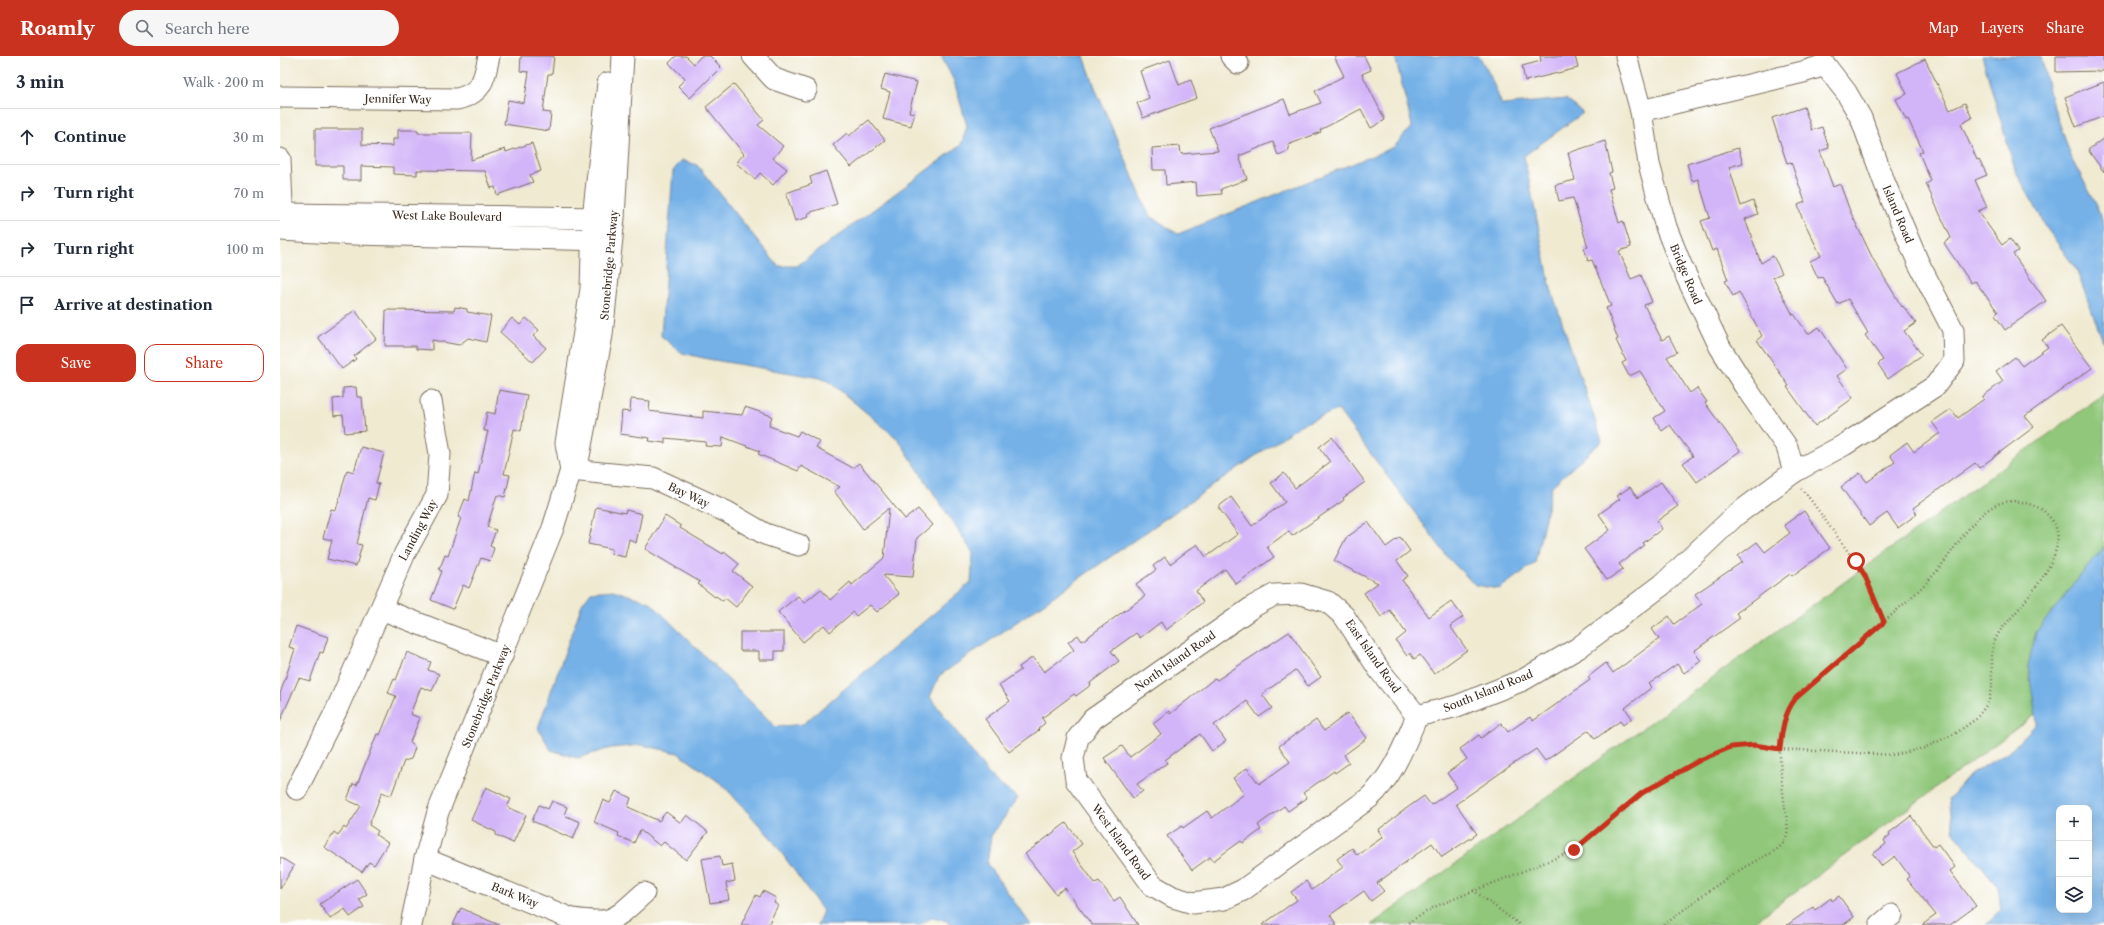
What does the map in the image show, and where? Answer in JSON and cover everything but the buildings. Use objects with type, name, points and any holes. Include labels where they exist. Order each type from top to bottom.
[{"type":"street","name":"Jennifer Way","points":[[280,97],[457,99],[469,96],[478,89],[484,80],[489,56]]},
{"type":"street","name":"Stonebridge Parkway","points":[[602,240],[593,218],[611,56]]},
{"type":"street","name":"Stonebridge Parkway","points":[[411,925],[425,859],[438,812],[502,656],[552,528],[570,470],[566,443],[591,289],[602,240],[614,218],[623,56]]},
{"type":"street","points":[[753,56],[774,79],[806,90]]},
{"type":"street","name":"Bridge Road","points":[[1626,56],[1641,111],[1649,164],[1666,227],[1680,265],[1720,347],[1744,385],[1787,447],[1796,480]]},
{"type":"street","name":"Island Road","points":[[1641,111],[1804,72],[1826,60],[1861,118],[1885,184],[1915,255],[1953,330],[1954,361],[1935,386],[1844,445],[1796,480]]},
{"type":"street","points":[[280,159],[281,222]]},
{"type":"street","name":"West Lake Boulevard","points":[[281,222],[614,218]]},
{"type":"street","name":"West Lake Boulevard","points":[[281,222],[353,234],[602,240]]},
{"type":"street","name":"Landing Way","points":[[297,789],[336,711],[405,553],[437,495],[440,454],[431,401]]},
{"type":"street","name":"Bay Way","points":[[570,470],[653,478],[726,512],[764,534],[799,544]]},
{"type":"street","name":"South Island Road","points":[[1417,716],[1457,706],[1523,680],[1578,648],[1662,585],[1736,515],[1796,480]]},
{"type":"street","name":"East Island Road","points":[[1301,594],[1328,602],[1344,616],[1380,671],[1417,716]]},
{"type":"street","name":"North Island Road","points":[[1073,758],[1078,738],[1093,719],[1254,606],[1274,595],[1301,594]]},
{"type":"street","points":[[381,609],[502,656]]},
{"type":"street","name":"West Island Road","points":[[1073,758],[1076,780],[1152,885],[1172,897],[1193,903],[1224,899],[1243,890],[1369,798],[1382,786],[1392,771],[1417,716]]},
{"type":"street","name":"Bark Way","points":[[425,859],[572,919],[592,925],[611,923],[644,893]]},
{"type":"path","points":[[1796,480],[1856,561],[1865,576],[1884,622]]},
{"type":"path","points":[[1405,925],[1434,907],[1574,850],[1642,793],[1700,760],[1731,747],[1754,745],[1780,749],[1895,755],[1908,753],[1956,733],[1976,719],[1988,704],[1992,689],[1992,653],[1994,641],[2053,561],[2059,542],[2054,522],[2042,508],[2024,501],[2007,501],[1994,506],[1981,515],[1935,573],[1884,622],[1796,698],[1786,712],[1780,749],[1787,827],[1783,844],[1773,852],[1719,882],[1664,925]]},
{"type":"path","points":[[1473,890],[1520,925]]},
{"type":"green space","points":[[2104,394],[2104,664],[1750,925],[1371,925]]},
{"type":"water","points":[[941,56],[1084,56],[1096,90],[1149,215],[1178,234],[1394,147],[1412,126],[1395,56],[1479,56],[1490,75],[1502,105],[1566,99],[1583,113],[1524,156],[1551,289],[1602,441],[1552,486],[1535,563],[1499,589],[1475,585],[1450,560],[1338,410],[1300,425],[939,676],[930,697],[993,780],[1018,798],[991,836],[987,864],[1031,925],[950,925],[947,921],[933,917],[919,925],[817,925],[823,911],[771,838],[723,785],[678,753],[642,745],[611,748],[577,758],[551,750],[538,728],[582,604],[591,592],[613,590],[650,602],[776,727],[803,724],[971,582],[973,553],[898,439],[826,379],[708,359],[682,353],[661,336],[673,171],[682,160],[697,165],[778,266],[797,266],[961,145],[967,126],[954,81]]},
{"type":"water","points":[[1982,56],[2041,56],[2051,99],[2072,159],[2096,204],[2104,225],[2104,344],[2076,269],[2048,230],[2015,170]]},
{"type":"water","points":[[2104,546],[2104,925],[1986,925],[2001,910],[1998,886],[1954,833],[1949,799],[1970,775],[2012,749],[2037,723],[2028,666],[2036,632]]},
{"type":"route","points":[[1574,850],[1642,793],[1700,760],[1731,747],[1754,745],[1780,749],[1786,712],[1796,698],[1884,622],[1865,576],[1856,561]]}]
